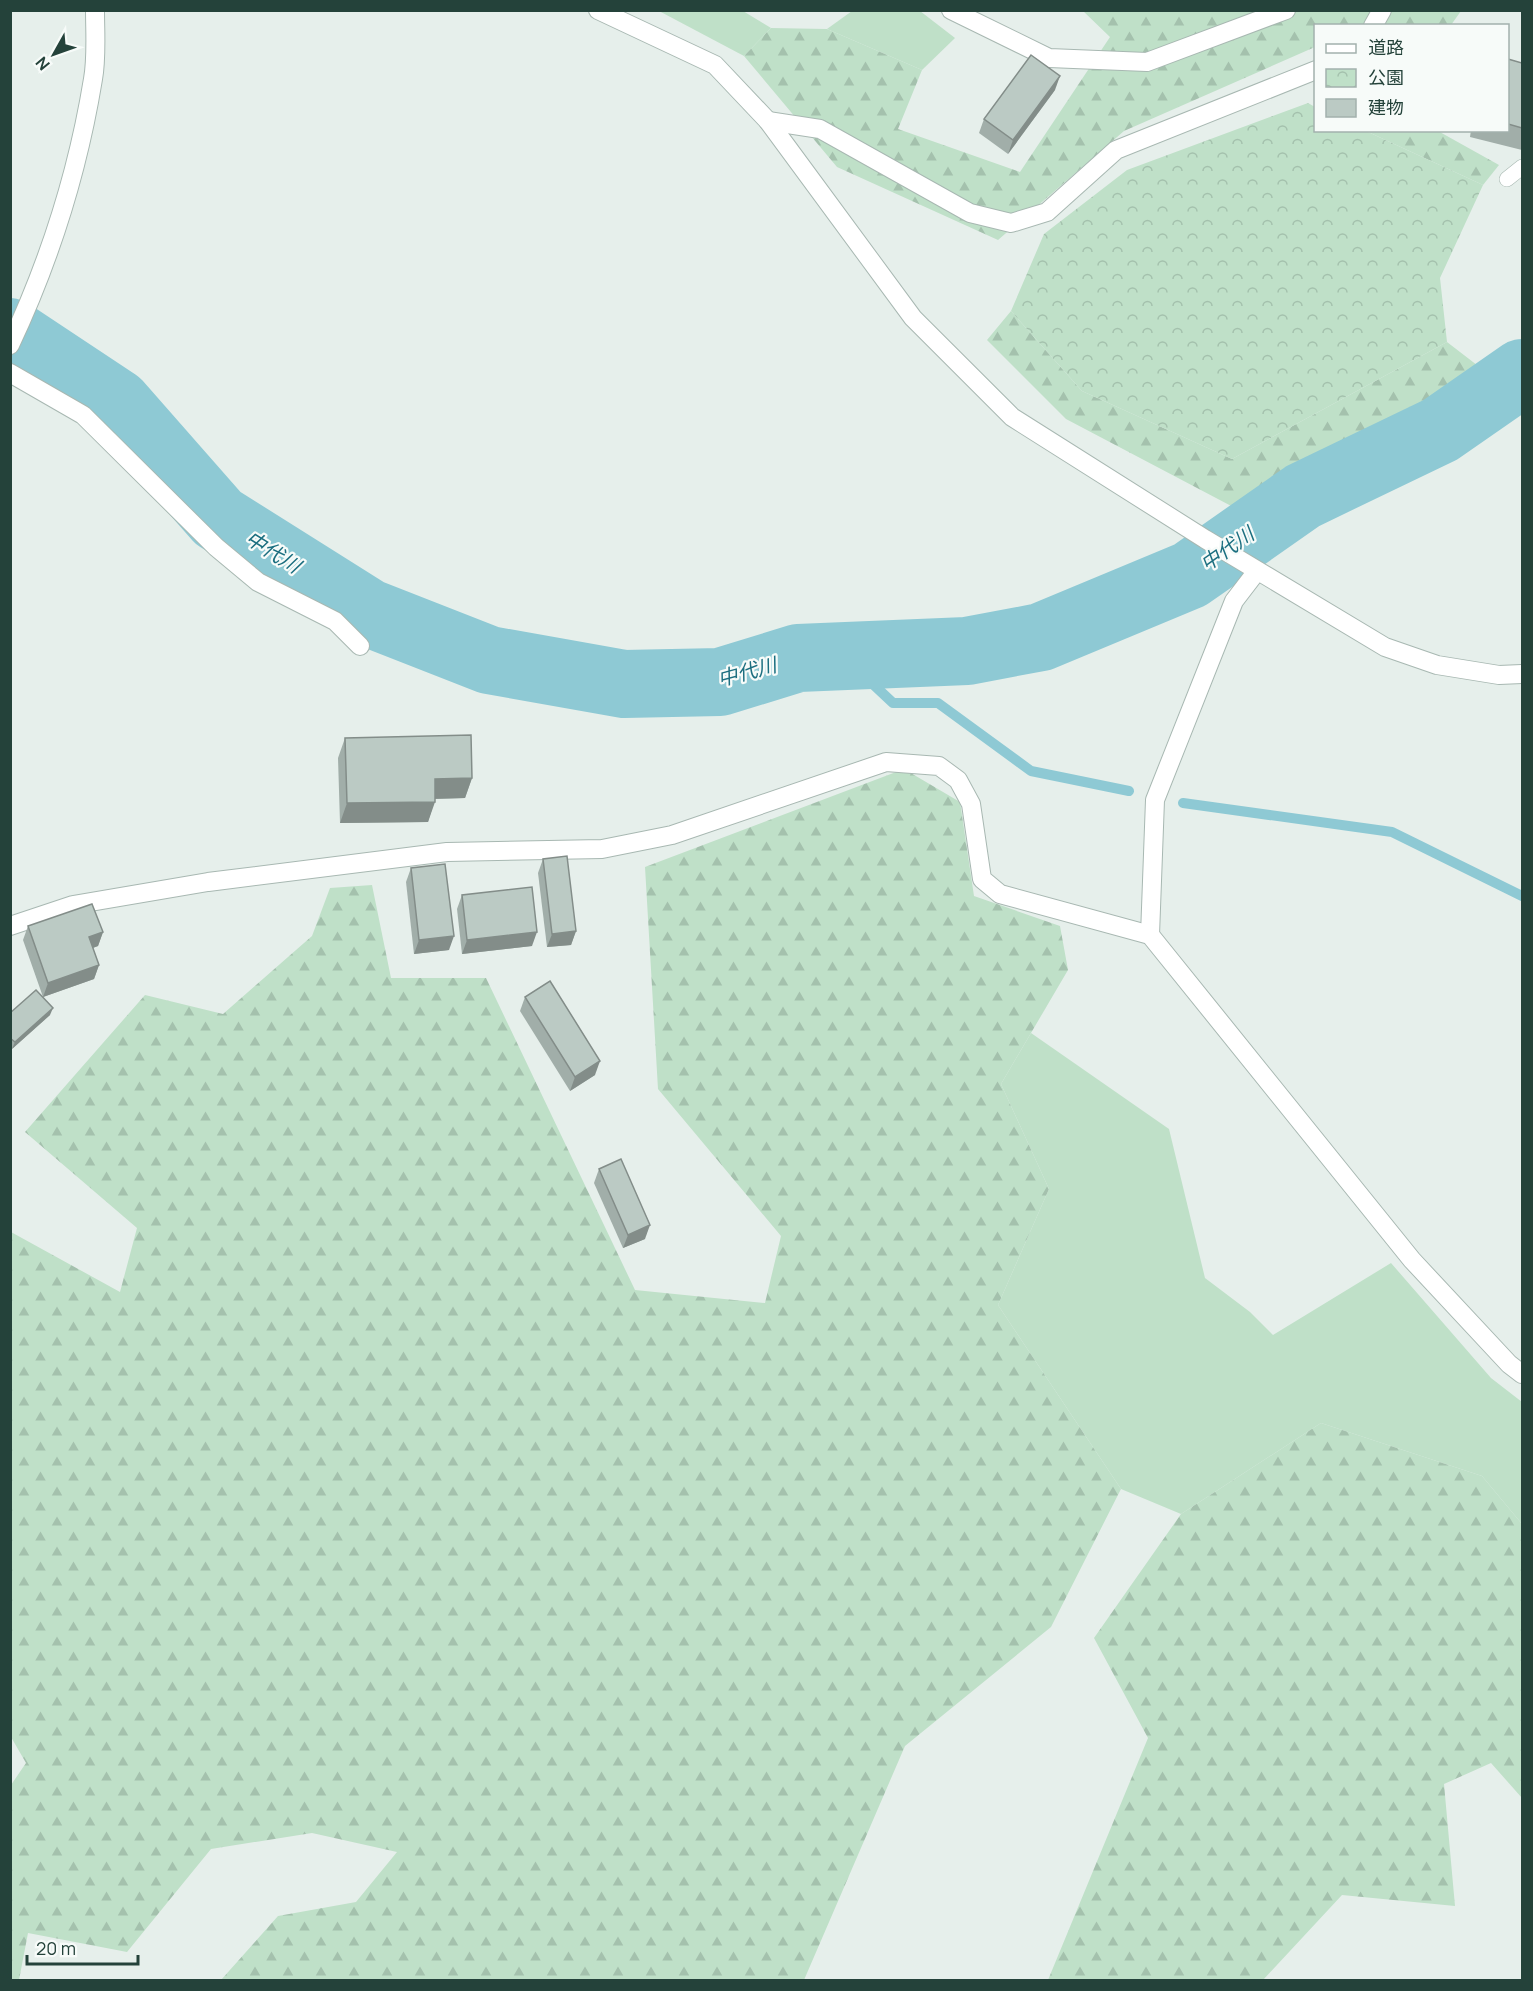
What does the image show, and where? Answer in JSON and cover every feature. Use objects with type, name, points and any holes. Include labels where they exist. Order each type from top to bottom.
[{"type":"street","points":[[10,345],[28,307],[65,206],[93,77],[95,10]]},
{"type":"street","points":[[598,10],[715,65],[768,121],[913,318],[1012,417],[1205,539],[1385,647],[1437,665],[1499,675],[1522,674]]},
{"type":"street","points":[[951,10],[1049,58],[1147,62],[1286,10]]},
{"type":"street","points":[[1374,24],[1382,10]]},
{"type":"street","points":[[768,121],[820,129],[970,213],[1011,224],[1047,212],[1116,150],[1314,71]]},
{"type":"street","points":[[10,374],[83,415],[216,548],[258,582],[335,621],[360,646]]},
{"type":"street","points":[[1150,935],[1155,800],[1234,601],[1257,571]]},
{"type":"street","points":[[10,926],[73,905],[220,881],[447,852],[602,849],[672,835],[886,762],[939,766],[958,780],[972,804],[982,879],[1000,894],[1150,935],[1412,1260],[1509,1364],[1522,1374]]},
{"type":"lane","points":[[1508,179],[1522,167]]},
{"type":"green space","points":[[659,11],[743,11],[771,28],[744,56]]},
{"type":"green space","points":[[852,11],[920,11],[955,38],[922,70],[827,29]]},
{"type":"green space","points":[[1083,11],[1461,11],[1452,24],[1314,24],[1314,47],[1124,131],[998,240],[837,167],[744,56],[771,28],[827,29],[922,70],[898,129],[1020,172],[1110,37]]},
{"type":"green space","points":[[1308,103],[1314,106],[1314,132],[1368,132],[1483,185],[1440,278],[1447,342],[1232,459],[1082,391],[1011,311],[1044,234],[1127,170]]},
{"type":"green space","points":[[1368,132],[1440,132],[1499,165],[1483,185]]},
{"type":"green space","points":[[1011,311],[1082,391],[1232,459],[1447,342],[1486,372],[1235,508],[1066,419],[987,340]]},
{"type":"green space","points":[[904,769],[960,802],[974,896],[1060,926],[1068,970],[1001,1084],[1049,1189],[998,1305],[1121,1489],[1051,1627],[905,1746],[804,1980],[221,1980],[278,1916],[356,1902],[397,1852],[312,1833],[211,1849],[127,1952],[28,1933],[19,1980],[11,1980],[11,1785],[26,1763],[11,1737],[11,1232],[120,1292],[137,1228],[25,1132],[145,995],[223,1014],[312,936],[330,888],[372,885],[391,978],[486,978],[635,1290],[765,1303],[781,1236],[658,1089],[645,867]]},
{"type":"green space","points":[[1031,1033],[1169,1129],[1205,1278],[1250,1312],[1273,1335],[1391,1263],[1491,1378],[1522,1402],[1522,1524],[1482,1476],[1321,1423],[1181,1514],[1121,1489],[998,1305],[1049,1189],[1001,1084]]},
{"type":"green space","points":[[1321,1423],[1482,1476],[1522,1524],[1522,1798],[1491,1763],[1444,1784],[1455,1906],[1342,1895],[1263,1980],[1048,1980],[1148,1738],[1094,1638],[1181,1514]]},
{"type":"building","points":[[1031,55],[1060,76],[1013,140],[984,119]]},
{"type":"building","points":[[1509,59],[1522,63],[1522,128],[1509,124]]},
{"type":"building","points":[[471,735],[472,778],[435,779],[435,802],[347,803],[345,738]]},
{"type":"building","points":[[567,856],[576,931],[552,934],[543,859]]},
{"type":"building","points":[[445,864],[454,936],[419,940],[411,868]]},
{"type":"building","points":[[532,887],[537,932],[467,940],[462,895]]},
{"type":"building","points":[[92,904],[103,932],[89,937],[99,965],[48,983],[28,926]]},
{"type":"building","points":[[550,981],[600,1061],[575,1077],[525,997]]},
{"type":"building","points":[[36,990],[53,1008],[15,1042],[10,1038],[10,1013]]},
{"type":"building","points":[[621,1159],[650,1225],[628,1235],[599,1169]]},
{"type":"waterway","name":"中代川","points":[[10,332],[117,403],[218,518],[369,613],[489,660],[624,684],[720,682],[798,658],[967,651],[1041,637],[1190,575],[1303,496],[1440,430],[1522,373]]},
{"type":"waterway","points":[[844,657],[893,703],[938,703],[1031,771],[1129,791]]},
{"type":"waterway","points":[[1183,803],[1392,832],[1522,896]]}]
